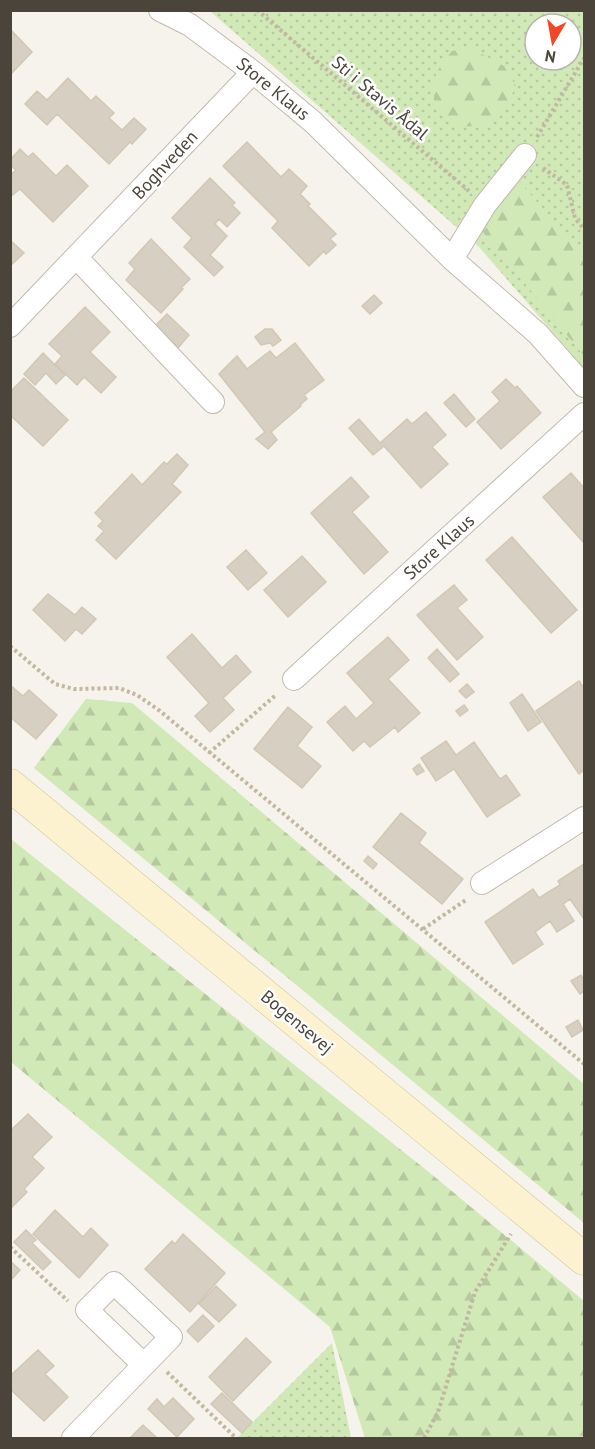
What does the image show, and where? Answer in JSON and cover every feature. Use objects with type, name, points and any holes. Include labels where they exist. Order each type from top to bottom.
[{"type":"main road","name":"Bogensevej","points":[[10,785],[585,1259]]},
{"type":"street","name":"Store Klaus","points":[[160,10],[190,25],[314,122],[452,259],[538,334],[585,386]]},
{"type":"street","name":"Boghveden","points":[[10,326],[253,72]]},
{"type":"street","points":[[452,259],[485,205],[525,155]]},
{"type":"street","points":[[76,258],[213,402]]},
{"type":"street","name":"Store Klaus","points":[[294,680],[585,414]]},
{"type":"street","points":[[482,883],[585,818]]},
{"type":"street","points":[[73,1438],[144,1365],[171,1337],[114,1282],[87,1310],[144,1365]]},
{"type":"path","name":"Sti i Stavis Ådal","points":[[257,10],[485,205]]},
{"type":"path","points":[[585,58],[546,126],[525,155],[567,184],[575,218],[585,228]]},
{"type":"path","points":[[10,646],[55,684],[74,689],[120,688],[137,695],[160,711],[585,1064]]},
{"type":"path","points":[[209,753],[294,680]]},
{"type":"path","points":[[423,929],[482,890],[482,883]]},
{"type":"path","points":[[424,1438],[438,1412],[475,1292],[526,1211]]},
{"type":"path","points":[[10,1247],[66,1300],[87,1310]]},
{"type":"path","points":[[144,1365],[163,1368],[236,1438]]},
{"type":"green space","points":[[210,11],[584,11],[584,368],[479,247]]},
{"type":"green space","points":[[471,48],[504,66],[516,86],[506,107],[489,125],[458,127],[437,112],[434,92],[435,78],[452,51]]},
{"type":"green space","points":[[517,179],[584,255],[584,356],[483,232]]},
{"type":"green space","points":[[86,699],[132,703],[584,1084],[584,1223],[34,768]]},
{"type":"green space","points":[[11,839],[430,1173],[584,1301],[584,1438],[365,1438],[330,1327],[11,1062]]},
{"type":"green space","points":[[332,1343],[351,1438],[237,1438]]},
{"type":"building","points":[[10,29],[32,52],[11,74],[10,73]]},
{"type":"building","points":[[68,78],[91,101],[96,96],[114,113],[109,118],[122,130],[134,118],[146,129],[109,164],[57,114],[47,125],[25,104],[37,91],[47,100]]},
{"type":"building","points":[[247,142],[281,177],[289,169],[307,186],[300,194],[310,204],[308,206],[336,234],[330,239],[336,245],[326,254],[324,251],[309,266],[272,228],[278,221],[223,166]]},
{"type":"building","points":[[20,149],[28,157],[33,153],[56,176],[67,165],[88,186],[53,222],[20,189],[10,197],[10,175],[16,170],[10,165],[10,160]]},
{"type":"building","points":[[210,178],[235,203],[232,205],[240,213],[227,227],[219,219],[215,224],[227,236],[210,255],[223,267],[214,276],[184,247],[192,238],[172,218]]},
{"type":"building","points":[[151,239],[190,279],[161,313],[126,280],[135,269],[129,263]]},
{"type":"building","points":[[10,240],[24,253],[10,266]]},
{"type":"building","points":[[374,295],[382,303],[370,314],[362,306]]},
{"type":"building","points":[[85,307],[110,332],[90,352],[116,377],[101,393],[84,377],[77,385],[55,364],[62,356],[49,344]]},
{"type":"building","points":[[167,314],[189,335],[178,348],[155,326]]},
{"type":"building","points":[[265,329],[272,329],[281,340],[273,346],[270,343],[261,345],[255,337]]},
{"type":"building","points":[[295,343],[324,380],[304,395],[307,399],[301,406],[271,432],[277,440],[268,449],[256,439],[265,432],[219,374],[237,356],[247,369],[270,351],[276,358]]},
{"type":"building","points":[[43,353],[65,375],[56,384],[46,373],[35,385],[24,374]]},
{"type":"building","points":[[24,378],[68,420],[43,446],[10,415],[10,392]]},
{"type":"building","points":[[506,379],[515,388],[517,386],[541,413],[501,449],[477,422],[500,401],[492,392]]},
{"type":"building","points":[[454,394],[475,419],[466,427],[444,403]]},
{"type":"building","points":[[426,412],[446,435],[432,447],[448,464],[421,488],[384,446],[373,455],[349,428],[359,419],[380,443],[407,419],[412,424]]},
{"type":"building","points":[[177,454],[188,465],[172,484],[181,492],[116,559],[96,540],[104,531],[98,526],[103,521],[95,513],[132,474],[142,485],[164,462],[167,464]]},
{"type":"building","points":[[571,473],[584,488],[584,543],[543,497]]},
{"type":"building","points":[[351,477],[369,497],[352,512],[388,552],[364,574],[311,513]]},
{"type":"building","points":[[512,537],[577,610],[551,633],[486,560]]},
{"type":"building","points":[[246,550],[267,573],[248,590],[227,567]]},
{"type":"building","points":[[302,556],[326,582],[288,617],[264,590]]},
{"type":"building","points":[[454,585],[467,600],[457,608],[483,637],[457,660],[417,615]]},
{"type":"building","points":[[48,594],[75,615],[82,607],[96,619],[82,634],[76,629],[65,641],[33,610]]},
{"type":"building","points":[[192,634],[222,668],[236,655],[251,672],[223,698],[234,710],[210,732],[195,716],[209,703],[167,657]]},
{"type":"building","points":[[388,637],[409,660],[388,679],[420,713],[398,732],[395,727],[370,747],[364,741],[353,751],[327,722],[345,706],[356,719],[374,703],[347,673]]},
{"type":"building","points":[[437,649],[459,674],[450,682],[428,658]]},
{"type":"building","points":[[579,681],[584,688],[584,770],[579,774],[536,711]]},
{"type":"building","points":[[467,684],[474,692],[466,698],[459,691]]},
{"type":"building","points":[[10,685],[23,696],[29,690],[57,715],[36,739],[10,717]]},
{"type":"building","points":[[522,694],[541,722],[528,731],[510,703]]},
{"type":"building","points":[[464,705],[468,710],[460,716],[456,711]]},
{"type":"building","points":[[288,707],[312,727],[297,746],[321,766],[302,788],[254,749]]},
{"type":"building","points":[[446,741],[456,755],[474,742],[500,779],[506,775],[520,795],[487,817],[454,769],[436,781],[421,758]]},
{"type":"building","points":[[419,764],[424,771],[417,775],[413,769]]},
{"type":"building","points":[[401,813],[426,833],[419,843],[463,879],[442,904],[373,847]]},
{"type":"building","points":[[368,856],[377,864],[373,869],[364,861]]},
{"type":"building","points":[[584,864],[584,919],[570,899],[563,904],[574,921],[557,932],[550,921],[535,932],[543,944],[513,964],[485,922],[533,889],[539,898],[560,885],[558,881]]},
{"type":"building","points":[[581,975],[584,981],[584,991],[580,994],[571,981]]},
{"type":"building","points":[[578,1020],[583,1030],[572,1037],[566,1027]]},
{"type":"building","points":[[28,1114],[52,1137],[32,1157],[44,1168],[24,1189],[27,1192],[10,1209],[10,1131]]},
{"type":"building","points":[[55,1210],[83,1237],[91,1228],[108,1245],[79,1278],[33,1234]]},
{"type":"building","points":[[26,1230],[36,1240],[32,1243],[51,1262],[43,1270],[14,1242]]},
{"type":"building","points":[[183,1234],[225,1273],[190,1312],[145,1269],[172,1241],[175,1244]]},
{"type":"building","points":[[10,1261],[20,1270],[10,1281]]},
{"type":"building","points":[[216,1286],[236,1305],[219,1322],[199,1304]]},
{"type":"building","points":[[203,1315],[214,1326],[198,1342],[187,1331]]},
{"type":"building","points":[[246,1338],[271,1362],[233,1401],[209,1377]]},
{"type":"building","points":[[38,1350],[54,1366],[45,1374],[68,1397],[44,1421],[10,1389],[10,1376]]},
{"type":"building","points":[[222,1393],[252,1422],[242,1433],[211,1404]]},
{"type":"building","points":[[173,1398],[194,1419],[177,1437],[148,1409],[157,1399],[164,1407]]},
{"type":"building","points":[[143,1425],[157,1438],[130,1438]]}]
